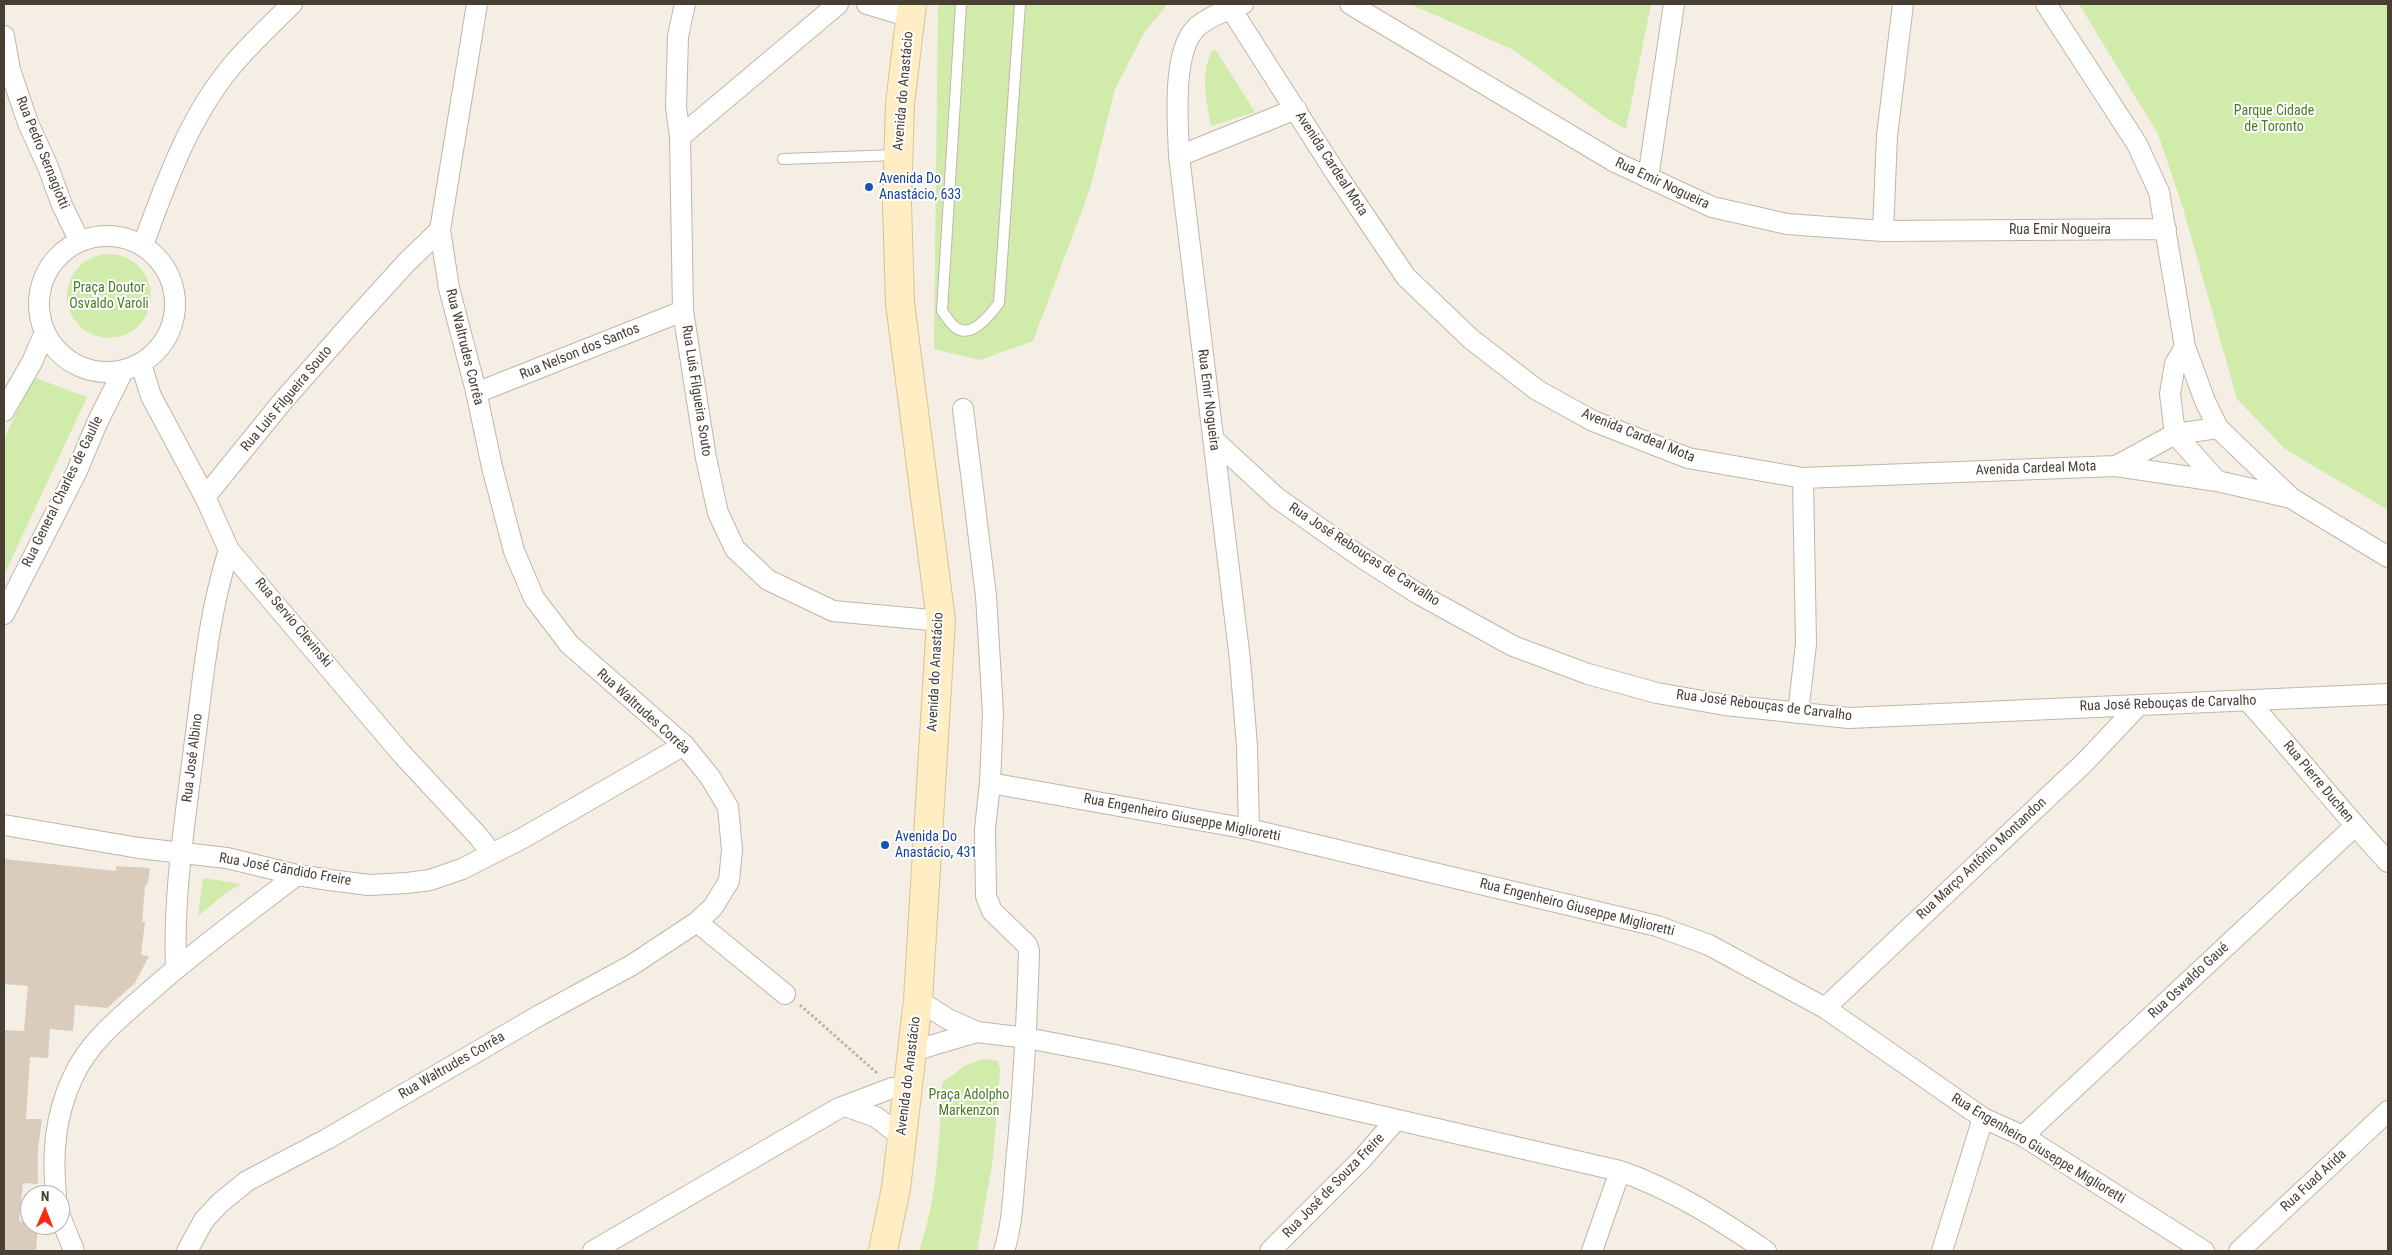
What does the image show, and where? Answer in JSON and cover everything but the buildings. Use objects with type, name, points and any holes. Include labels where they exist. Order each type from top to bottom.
[{"type":"main road","name":"Avenida do Anastácio","points":[[883,1251],[890,1225],[902,1136],[900,1088],[913,1051],[918,1000],[941,620],[900,303],[897,203],[898,154],[900,104],[911,10]]},
{"type":"street","points":[[143,245],[159,203],[197,117],[230,68],[292,4]]},
{"type":"street","points":[[440,230],[477,4]]},
{"type":"street","name":"Rua Luis Filgueira Souto","points":[[685,4],[678,36],[676,107],[680,137],[683,311],[706,458],[718,513],[735,549],[768,580],[833,611],[941,620]]},
{"type":"street","points":[[680,137],[838,4]]},
{"type":"street","points":[[867,4],[911,10]]},
{"type":"street","name":"Rua Emir Nogueira","points":[[1350,4],[1615,162],[1712,207],[1787,224],[1883,232],[2166,230]]},
{"type":"street","points":[[1648,178],[1674,4]]},
{"type":"street","points":[[1883,232],[1887,136],[1903,4]]},
{"type":"street","points":[[2046,4],[2137,144],[2159,192],[2186,347],[2205,401],[2218,428],[2292,498]]},
{"type":"street","name":"Rua Emir Nogueira","points":[[1237,6],[1198,26],[1183,51],[1178,78],[1179,156],[1240,660],[1247,746],[1249,829]]},
{"type":"street","name":"Avenida Cardeal Mota","points":[[1237,6],[1296,109],[1406,277],[1470,339],[1537,390],[1593,420],[1688,458],[1803,478],[2116,466],[2217,481],[2292,498],[2388,557]]},
{"type":"street","name":"Rua Pedro Sernagiotti","points":[[4,36],[10,70],[28,123],[48,167],[62,205],[79,240]]},
{"type":"street","points":[[1179,156],[1296,109]]},
{"type":"street","name":"Rua Waltrudes Corrêa","points":[[186,1251],[204,1220],[220,1203],[247,1181],[327,1139],[540,1014],[632,965],[697,922],[713,907],[730,881],[732,850],[728,807],[710,777],[684,745],[569,644],[534,598],[514,551],[492,467],[476,393],[449,288],[440,230]]},
{"type":"street","name":"Rua Luis Filgueira Souto","points":[[206,497],[282,402],[406,263],[440,230]]},
{"type":"street","points":[[101,235],[123,237],[143,245],[164,265],[175,291],[174,320],[162,346],[132,368],[92,371],[64,358],[44,334],[37,307],[41,280],[56,256],[79,240],[101,235]]},
{"type":"street","name":"Rua Nelson dos Santos","points":[[476,393],[683,311]]},
{"type":"street","points":[[4,411],[32,362],[44,334]]},
{"type":"street","points":[[2186,347],[2175,364],[2170,394],[2175,434],[2217,481]]},
{"type":"street","name":"Rua Servio Clevinski","points":[[132,368],[151,396],[206,497],[229,550],[401,753],[479,837],[491,853]]},
{"type":"street","name":"Rua General Charles de Gaulle","points":[[4,614],[77,471],[97,423],[132,368]]},
{"type":"street","points":[[963,409],[989,640],[993,713],[990,783],[985,829],[986,896],[992,911],[1027,945],[1029,950],[1027,1038],[1011,1218],[1004,1251]]},
{"type":"street","name":"Avenida Cardeal Mota","points":[[2116,466],[2175,434],[2218,428]]},
{"type":"street","name":"Rua José Rebouças de Carvalho","points":[[1213,440],[1277,498],[1417,592],[1513,646],[1624,686],[1725,705],[1849,718],[2046,708],[2137,707],[2388,694]]},
{"type":"street","points":[[1798,712],[1806,644],[1803,478]]},
{"type":"street","name":"Rua José Albino","points":[[176,968],[176,927],[181,854],[207,635],[218,584],[229,550]]},
{"type":"street","name":"Rua Pierre Duchen","points":[[2248,701],[2296,754],[2354,826],[2388,862]]},
{"type":"street","name":"Rua Março Antônio Montandon","points":[[1824,1008],[2085,762],[2137,707]]},
{"type":"street","name":"Rua José Cândido Freire","points":[[4,825],[181,854],[227,858],[297,875],[369,885],[407,883],[430,880],[462,870],[522,838],[684,745]]},
{"type":"street","name":"Rua Engenheiro Giuseppe Miglioretti","points":[[990,783],[1249,829],[1657,926],[1709,945],[1824,1008],[1982,1118],[2023,1136],[2204,1251]]},
{"type":"street","name":"Rua Oswaldo Gaué","points":[[2023,1136],[2354,826]]},
{"type":"street","points":[[55,1185],[56,1129],[59,1114],[73,1076],[103,1034],[176,968],[297,875]]},
{"type":"street","points":[[697,922],[786,994]]},
{"type":"street","points":[[918,1000],[948,1019],[977,1032],[1027,1038],[1115,1055],[1620,1171],[1654,1183],[1691,1202],[1766,1251]]},
{"type":"street","points":[[913,1051],[977,1032]]},
{"type":"street","points":[[594,1251],[845,1106],[900,1088]]},
{"type":"street","points":[[845,1106],[876,1117],[902,1136]]},
{"type":"street","name":"Rua Fuad Arida","points":[[2239,1251],[2388,1111]]},
{"type":"street","points":[[1942,1251],[1982,1118]]},
{"type":"street","name":"Rua José de Souza Freire","points":[[1270,1251],[1361,1160],[1396,1120]]},
{"type":"street","points":[[1592,1251],[1620,1171]]},
{"type":"street","points":[[68,1235],[74,1251]]},
{"type":"lane","points":[[961,4],[942,311],[956,328],[967,330],[986,321],[999,303],[1020,4]]},
{"type":"lane","points":[[784,159],[898,154]]},
{"type":"path","points":[[786,994],[900,1088]]},
{"type":"green space","points":[[938,4],[1168,4],[1145,31],[1115,89],[1090,189],[1033,341],[980,360],[934,349]]},
{"type":"green space","points":[[1410,4],[1651,4],[1626,129],[1605,117],[1514,50]]},
{"type":"green space","name":"Parque Cidade de Toronto","points":[[2079,4],[2388,4],[2388,510],[2285,449],[2237,399],[2183,208],[2158,134]]},
{"type":"green space","points":[[1213,50],[1216,50],[1255,112],[1211,126],[1205,77],[1206,68]]},
{"type":"green space","name":"Praça Doutor Osvaldo Varoli","points":[[109,254],[125,257],[139,266],[148,280],[151,296],[148,312],[139,326],[125,335],[109,338],[93,335],[79,326],[70,312],[67,296],[70,280],[79,266],[93,257]]},
{"type":"green space","points":[[33,377],[87,397],[4,575],[4,439]]},
{"type":"green space","points":[[203,879],[241,884],[227,892],[198,916]]},
{"type":"green space","name":"Praça Adolpho Markenzon","points":[[984,1059],[998,1061],[1000,1070],[993,1159],[977,1251],[919,1251],[934,1189],[942,1083],[966,1065]]},
{"type":"place","name":"Avenida Do Anastácio, 633","points":[[869,187]]},
{"type":"place","name":"Avenida Do Anastácio, 431","points":[[885,845]]}]
